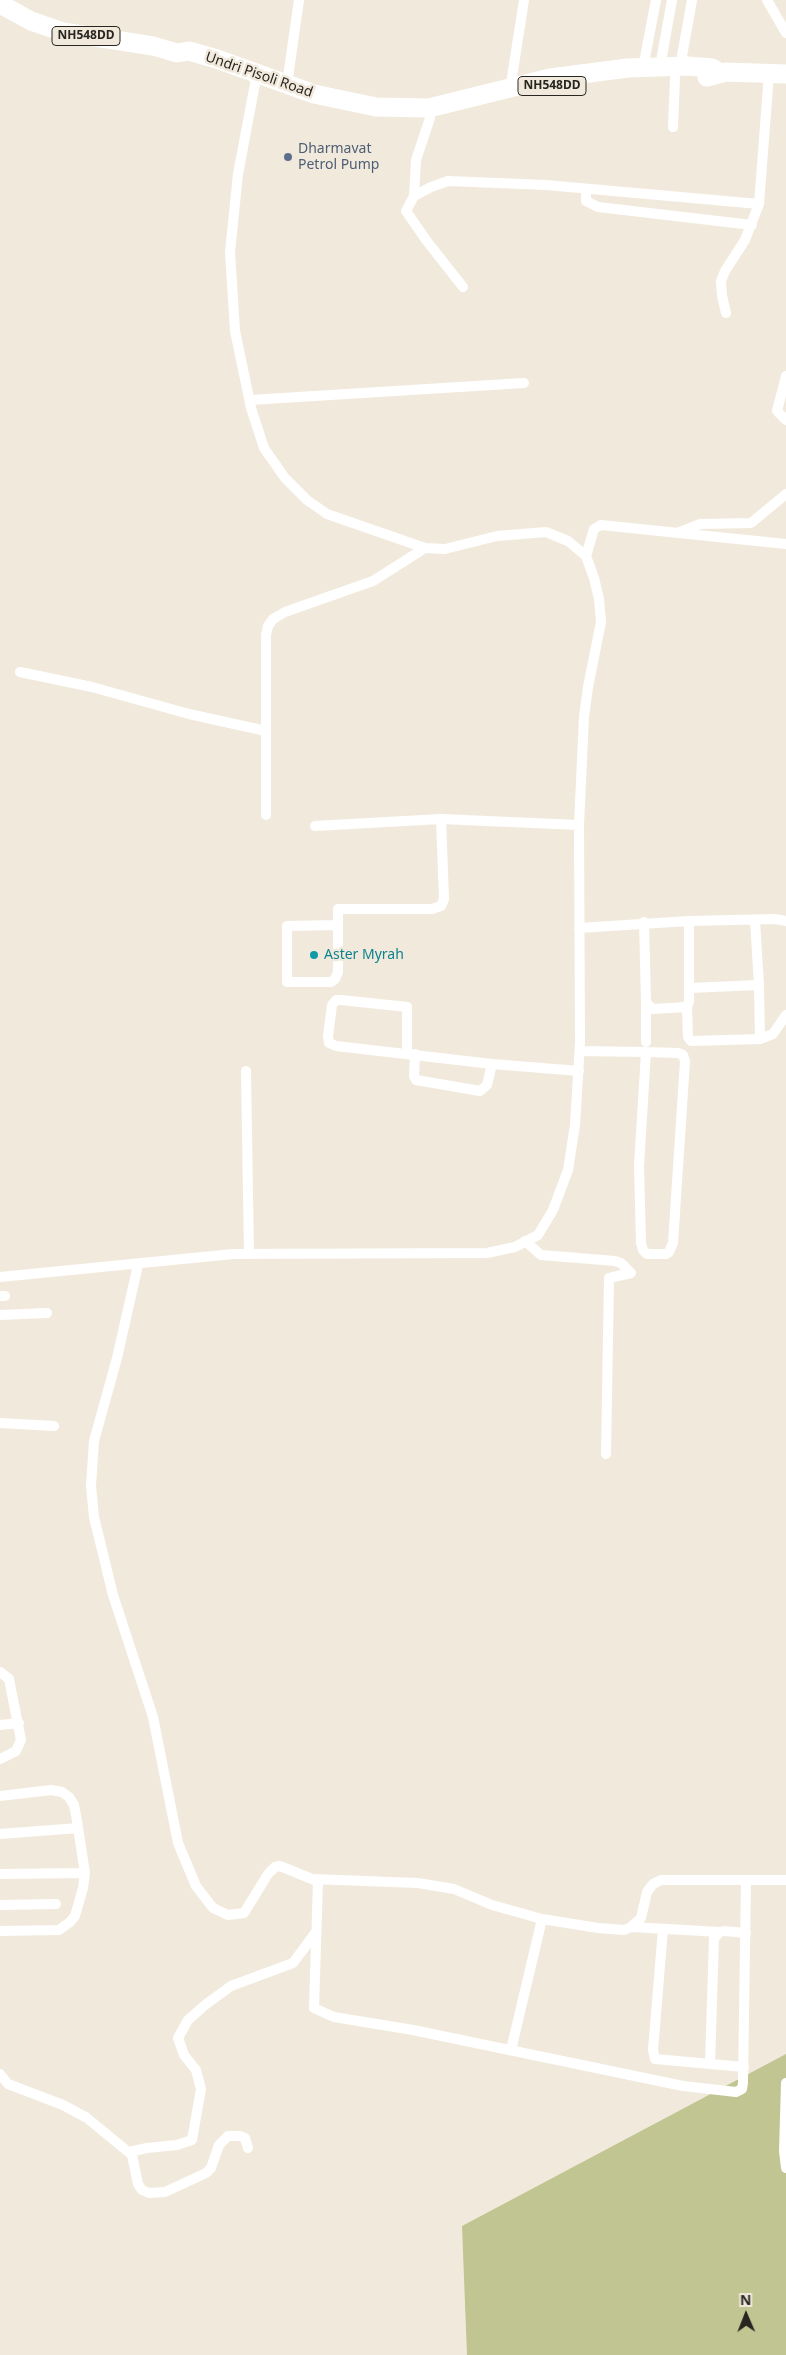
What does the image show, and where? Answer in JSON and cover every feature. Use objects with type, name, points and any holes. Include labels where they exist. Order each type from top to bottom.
[{"type":"highway","name":"Undri Pisoli Road","points":[[0,4],[31,21],[64,32],[152,46],[177,53],[189,51],[257,77],[382,112]]},
{"type":"highway","name":"NH548DD","points":[[257,77],[328,105],[382,112],[429,113],[586,72],[712,68],[719,72],[778,74]]},
{"type":"street","points":[[287,84],[300,0]]},
{"type":"street","points":[[510,92],[524,0]]},
{"type":"street","points":[[656,0],[660,71],[673,126]]},
{"type":"street","points":[[660,71],[672,0]]},
{"type":"street","points":[[660,71],[692,0]]},
{"type":"street","points":[[767,0],[786,33]]},
{"type":"street","points":[[726,314],[722,296],[722,281],[752,225],[759,204],[778,74]]},
{"type":"street","points":[[0,1277],[249,1254],[487,1253],[515,1247],[538,1235],[553,1210],[568,1170],[575,1126],[580,1051],[579,825],[584,717],[601,622],[599,599],[586,556],[568,541],[546,532],[497,536],[445,549],[425,548],[406,543],[327,514],[306,500],[285,478],[264,448],[250,400],[235,331],[230,252],[238,174],[257,77]]},
{"type":"street","points":[[429,113],[416,160],[414,196],[406,211],[463,287]]},
{"type":"street","points":[[414,196],[431,186],[448,182],[546,185],[759,204]]},
{"type":"street","points":[[586,189],[586,201],[598,207],[752,225]]},
{"type":"street","points":[[786,376],[777,411],[786,420]]},
{"type":"street","points":[[250,400],[524,383]]},
{"type":"street","points":[[677,534],[700,524],[752,523],[786,494]]},
{"type":"street","points":[[586,556],[596,526],[786,544]]},
{"type":"street","points":[[266,815],[266,635],[272,619],[285,612],[373,581],[425,548]]},
{"type":"street","points":[[20,672],[92,687],[189,714],[266,730]]},
{"type":"street","points":[[315,826],[441,820],[579,825]]},
{"type":"street","points":[[338,925],[287,926],[287,982],[331,982],[335,980],[338,972],[338,925],[338,909],[432,909],[441,906],[444,899],[441,820]]},
{"type":"street","points":[[756,920],[760,1039]]},
{"type":"street","points":[[689,921],[689,988],[687,1007],[688,1037],[691,1041],[760,1039],[773,1034],[786,1015]]},
{"type":"street","points":[[579,928],[644,922],[786,921]]},
{"type":"street","points":[[580,1051],[646,1047],[678,1052],[685,1061],[673,1243],[670,1252],[666,1254],[647,1254],[643,1250],[641,1243],[639,1166],[646,1047],[644,922]]},
{"type":"street","points":[[689,988],[759,985]]},
{"type":"street","points":[[492,1064],[487,1085],[480,1091],[416,1080],[411,1054],[407,1007],[341,1000],[336,1000],[332,1005],[329,1043],[336,1046],[411,1054],[492,1064],[579,1071]]},
{"type":"street","points":[[646,1002],[652,1009],[687,1007]]},
{"type":"street","points":[[246,1071],[249,1254]]},
{"type":"street","points":[[526,1242],[540,1255],[615,1261],[621,1263],[631,1273],[609,1278],[606,1454]]},
{"type":"street","points":[[138,1265],[117,1358],[94,1441],[91,1486],[94,1517],[110,1586],[155,1726],[178,1843],[196,1886],[213,1908],[228,1915],[244,1913],[275,1867],[286,1866],[318,1882],[314,2008],[334,2017],[413,2030],[683,2086],[730,2092],[742,2090],[744,2067],[746,1880]]},
{"type":"street","points":[[0,1315],[47,1313]]},
{"type":"street","points":[[0,1423],[54,1426]]},
{"type":"street","points":[[0,1672],[9,1679],[21,1740],[16,1751],[0,1759]]},
{"type":"street","points":[[0,1725],[19,1723]]},
{"type":"street","points":[[0,1796],[51,1790],[62,1792],[74,1804],[84,1873],[83,1888],[74,1916],[70,1922],[59,1930],[0,1931]]},
{"type":"street","points":[[0,1834],[78,1828]]},
{"type":"street","points":[[0,1874],[84,1873]]},
{"type":"street","points":[[312,1879],[418,1884],[447,1888],[473,1896],[492,1906],[542,1919],[612,1930],[631,1927],[746,1932]]},
{"type":"street","points":[[631,1927],[641,1918],[646,1892],[657,1882],[786,1880]]},
{"type":"street","points":[[0,1905],[56,1904]]},
{"type":"street","points":[[511,2050],[542,1919]]},
{"type":"street","points":[[663,1929],[652,2055],[655,2059],[664,2062],[744,2067]]},
{"type":"street","points":[[129,2152],[177,2145],[192,2140],[201,2089],[196,2070],[184,2055],[178,2038],[188,2020],[231,1986],[293,1963],[316,1931]]},
{"type":"street","points":[[710,2064],[714,1938],[720,1932]]},
{"type":"street","points":[[0,2074],[8,2084],[63,2105],[87,2118],[129,2152],[136,2169],[138,2184],[142,2190],[156,2193],[183,2185],[206,2173],[211,2168],[219,2145],[228,2136],[244,2138],[248,2148]]},
{"type":"street","points":[[786,2083],[784,2162],[786,2168]]},
{"type":"green space","points":[[786,2054],[786,2355],[467,2355],[462,2226]]},
{"type":"place","name":"Dharmavat Petrol Pump","points":[[288,157]]},
{"type":"place","name":"Aster Myrah","points":[[314,955]]}]
